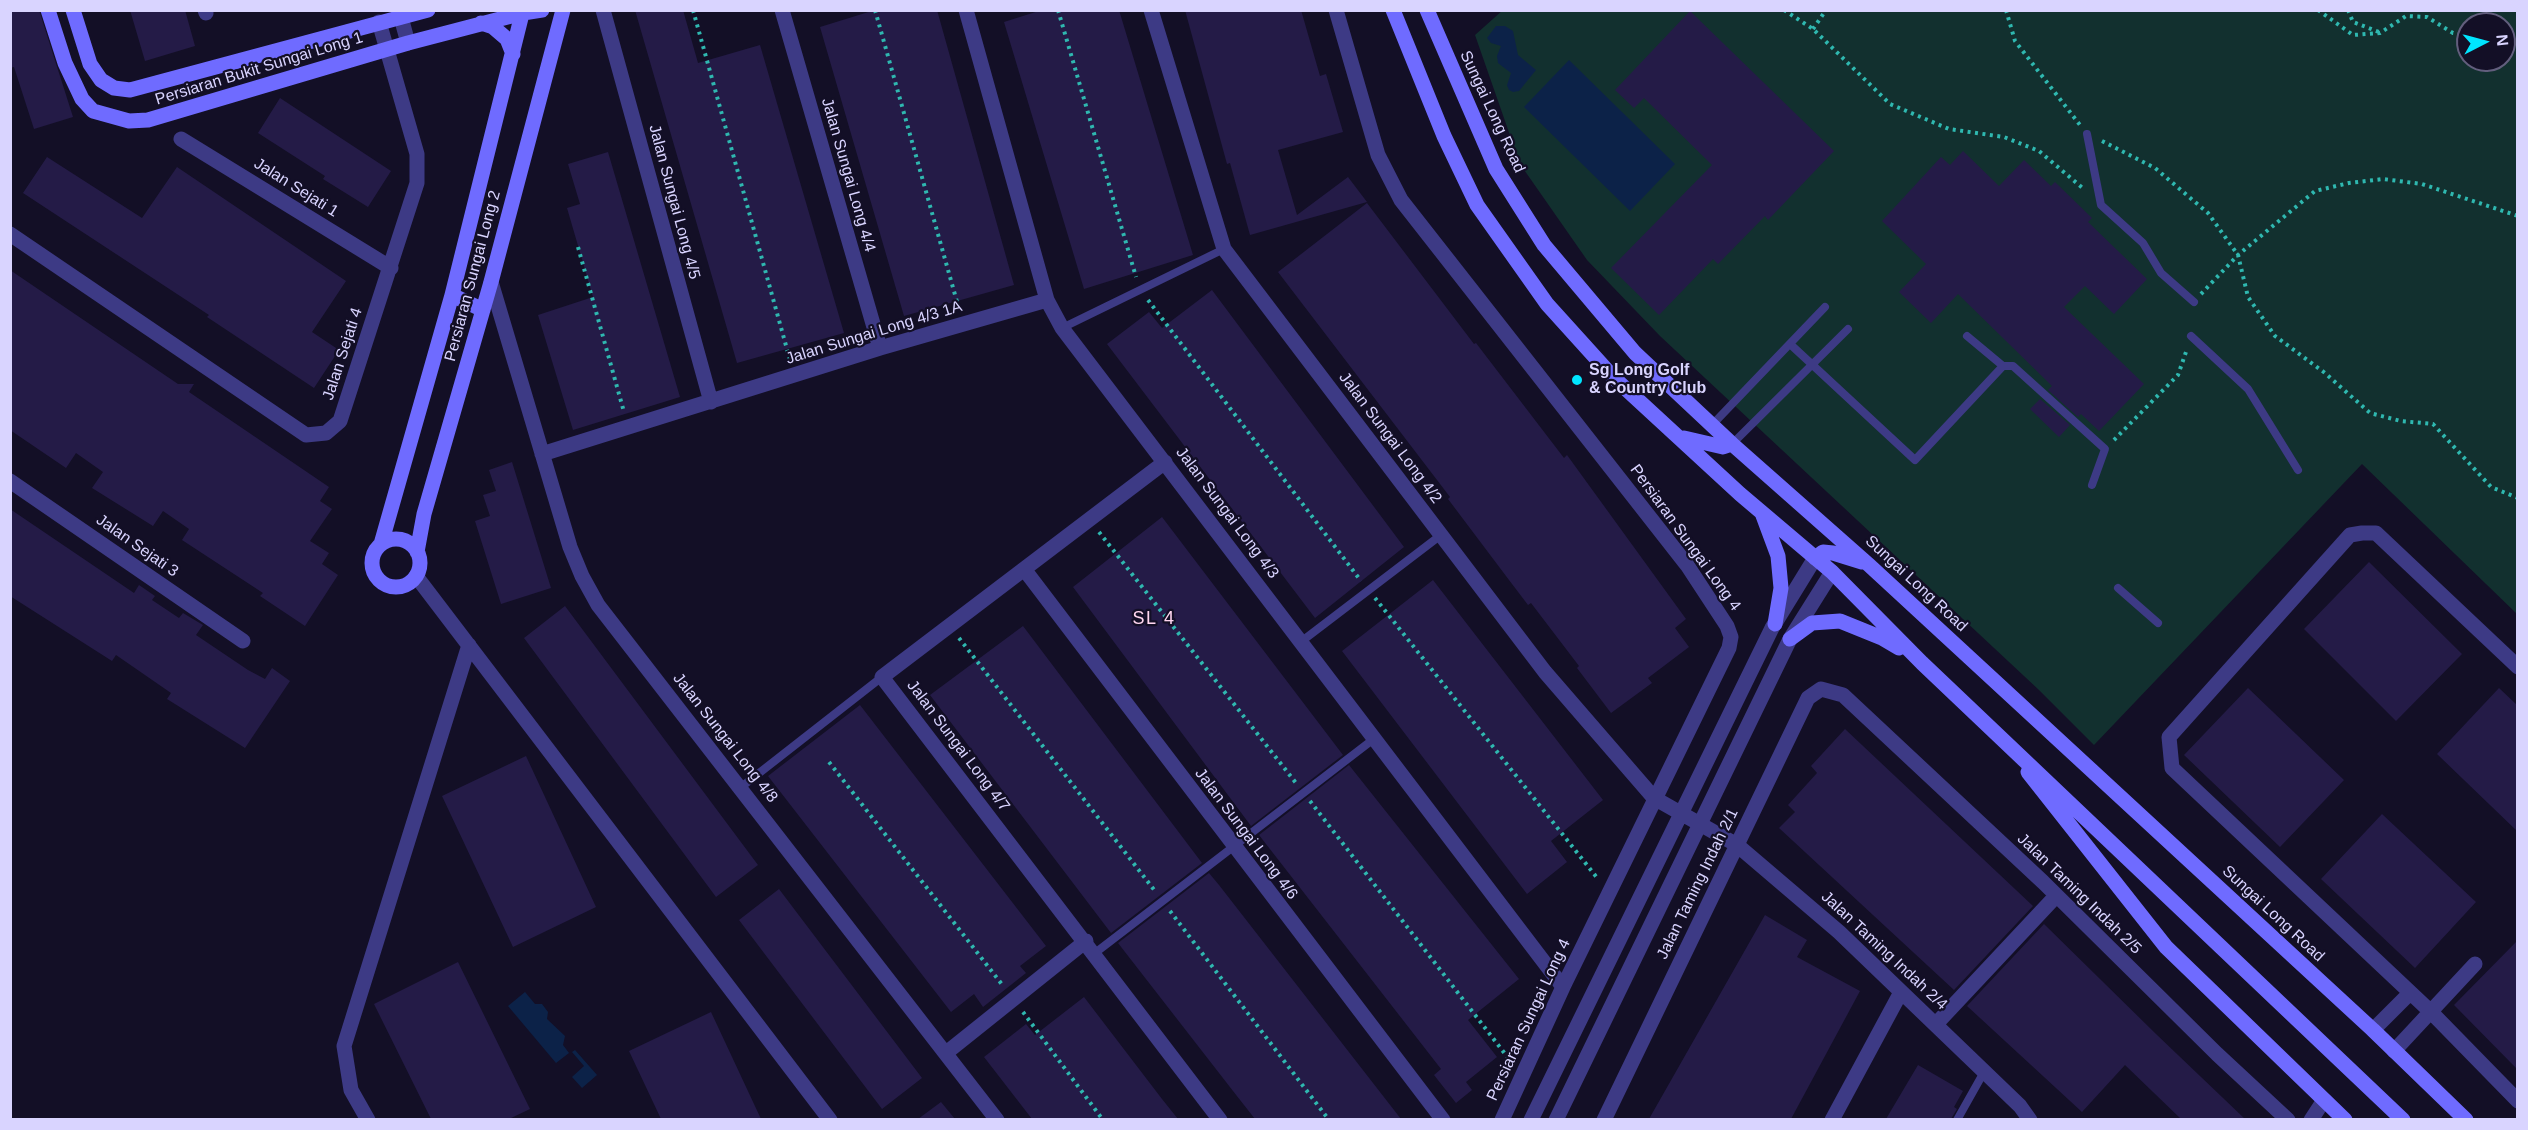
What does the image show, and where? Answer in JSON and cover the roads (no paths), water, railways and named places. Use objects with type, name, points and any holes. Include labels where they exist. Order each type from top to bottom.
[{"type":"street","name":"Persiaran Bukit Sungai Long 1","points":[[48,10],[65,63],[82,99],[93,111],[129,121],[147,120],[408,43],[523,12],[542,10]]},
{"type":"street","name":"Persiaran Bukit Sungai Long 1","points":[[73,10],[90,64],[101,80],[114,88],[130,90],[380,22],[400,14],[429,10]]},
{"type":"street","name":"Persiaran Sungai Long 2","points":[[417,552],[424,514],[491,282],[563,10]]},
{"type":"street","name":"Jalan Sungai Long 4/5","points":[[603,10],[711,402]]},
{"type":"street","name":"Jalan Sungai Long 4/4","points":[[782,10],[880,348]]},
{"type":"street","name":"Jalan Sungai Long 4/3","points":[[966,10],[1047,300],[1062,328],[1376,737],[1563,987]]},
{"type":"street","name":"Jalan Sungai Long 4/2","points":[[1151,10],[1224,249],[1545,672],[1654,798],[1701,823]]},
{"type":"street","name":"Persiaran Sungai Long 4","points":[[1336,10],[1378,154],[1401,200],[1679,555],[1727,626],[1731,637],[1728,648],[1563,987],[1502,1119]]},
{"type":"street","points":[[1393,10],[1444,136],[1477,205],[1546,304],[1613,377],[1832,572],[1922,663],[2403,1119]]},
{"type":"street","name":"Sungai Long Road","points":[[1427,10],[1496,169],[1544,245],[1635,353],[1732,444],[1869,565],[2373,1030],[2466,1119]]},
{"type":"street","name":"Persiaran Sungai Long 2","points":[[381,544],[452,295],[523,12]]},
{"type":"street","points":[[400,14],[408,43]]},
{"type":"street","name":"Jalan Sejati 4","points":[[10,234],[306,435],[326,433],[340,421],[417,183],[417,154],[380,22]]},
{"type":"street","points":[[482,23],[493,27],[507,39],[513,54]]},
{"type":"street","name":"Jalan Sejati 1","points":[[182,139],[391,268]]},
{"type":"street","name":"Jalan Sungai Long 4/8","points":[[491,282],[570,547],[582,576],[598,605],[997,1119]]},
{"type":"street","points":[[452,295],[483,310]]},
{"type":"street","name":"Jalan Sungai Long 4/3 1A","points":[[542,454],[880,348],[1047,300]]},
{"type":"street","points":[[1712,425],[1715,461],[1722,476]]},
{"type":"street","points":[[1678,436],[1723,447],[1732,444]]},
{"type":"street","name":"Jalan Sungai Long 4/7","points":[[1165,462],[882,677],[1221,1119]]},
{"type":"street","name":"Jalan Sejati 3","points":[[10,481],[243,641]]},
{"type":"street","points":[[1761,511],[1778,556],[1781,588],[1775,624]]},
{"type":"street","points":[[1556,1119],[1790,639],[1832,572],[1833,553],[1827,528]]},
{"type":"street","points":[[2517,667],[2376,533],[2350,535],[2169,737],[2172,768],[2431,1012],[2517,1101]]},
{"type":"street","points":[[390,540],[401,540],[410,544],[417,552],[420,560],[416,576],[411,582],[389,587],[377,579],[373,572],[372,557],[381,544],[390,540]]},
{"type":"street","points":[[1531,1119],[1680,812],[1775,624],[1815,558],[1823,552],[1833,553],[1869,565]]},
{"type":"street","name":"Jalan Sungai Long 4/6","points":[[1024,569],[1233,847],[1443,1119]]},
{"type":"street","points":[[416,576],[443,615],[469,645],[830,1119]]},
{"type":"street","points":[[1790,639],[1812,623],[1839,621],[1882,638],[1922,663]]},
{"type":"street","points":[[368,1119],[351,1090],[344,1046],[469,645]]},
{"type":"street","name":"Jalan Taming Indah 2/1","points":[[1604,1119],[1808,698],[1821,689],[1843,695]]},
{"type":"street","name":"Jalan Taming Indah 2/5","points":[[1843,695],[2056,896],[2217,1054],[2288,1119]]},
{"type":"street","points":[[1994,730],[2166,947],[2345,1119]]},
{"type":"street","name":"Jalan Taming Indah 2/4","points":[[1701,823],[1737,845],[1839,932],[1936,1024],[2030,1119]]},
{"type":"street","points":[[1936,1024],[2056,896]]},
{"type":"street","points":[[946,1053],[1013,999],[1090,947]]},
{"type":"street","points":[[2394,1051],[2475,963]]},
{"type":"street","points":[[1832,1119],[1901,992]]},
{"type":"street","points":[[2373,1030],[2410,993]]},
{"type":"street","points":[[2311,1119],[2324,1100]]},
{"type":"lane","points":[[2087,134],[2101,205],[2143,243],[2161,273],[2194,302]]},
{"type":"lane","points":[[1062,328],[1224,249]]},
{"type":"lane","points":[[1712,425],[1825,307]]},
{"type":"lane","points":[[1732,444],[1848,328]]},
{"type":"lane","points":[[1967,336],[2003,366],[2013,366],[2105,449],[2092,485]]},
{"type":"lane","points":[[2191,336],[2248,389],[2298,470]]},
{"type":"lane","points":[[1790,344],[1915,460],[2003,366]]},
{"type":"lane","points":[[1302,640],[1441,535]]},
{"type":"lane","points":[[2118,588],[2158,624]]},
{"type":"lane","points":[[740,788],[882,677]]},
{"type":"lane","points":[[1090,947],[1162,901],[1376,737]]},
{"type":"lane","points":[[1957,1119],[1984,1072]]},
{"type":"water","points":[[1496,26],[1505,26],[1513,31],[1518,55],[1536,70],[1519,91],[1509,90],[1507,85],[1511,73],[1498,63],[1497,56],[1501,46],[1491,43],[1487,38]]},
{"type":"water","points":[[1569,60],[1675,164],[1630,211],[1524,107]]},
{"type":"water","points":[[525,992],[535,1004],[542,1004],[548,1012],[547,1019],[565,1036],[563,1045],[569,1053],[556,1063],[508,1006]]},
{"type":"water","points":[[575,1050],[597,1075],[582,1088],[572,1077],[584,1066],[572,1052]]},
{"type":"place","name":"Sg Long Golf & Country Club","points":[[1577,380]]},
{"type":"district","name":"SL 4","points":[[1154,619]]}]
